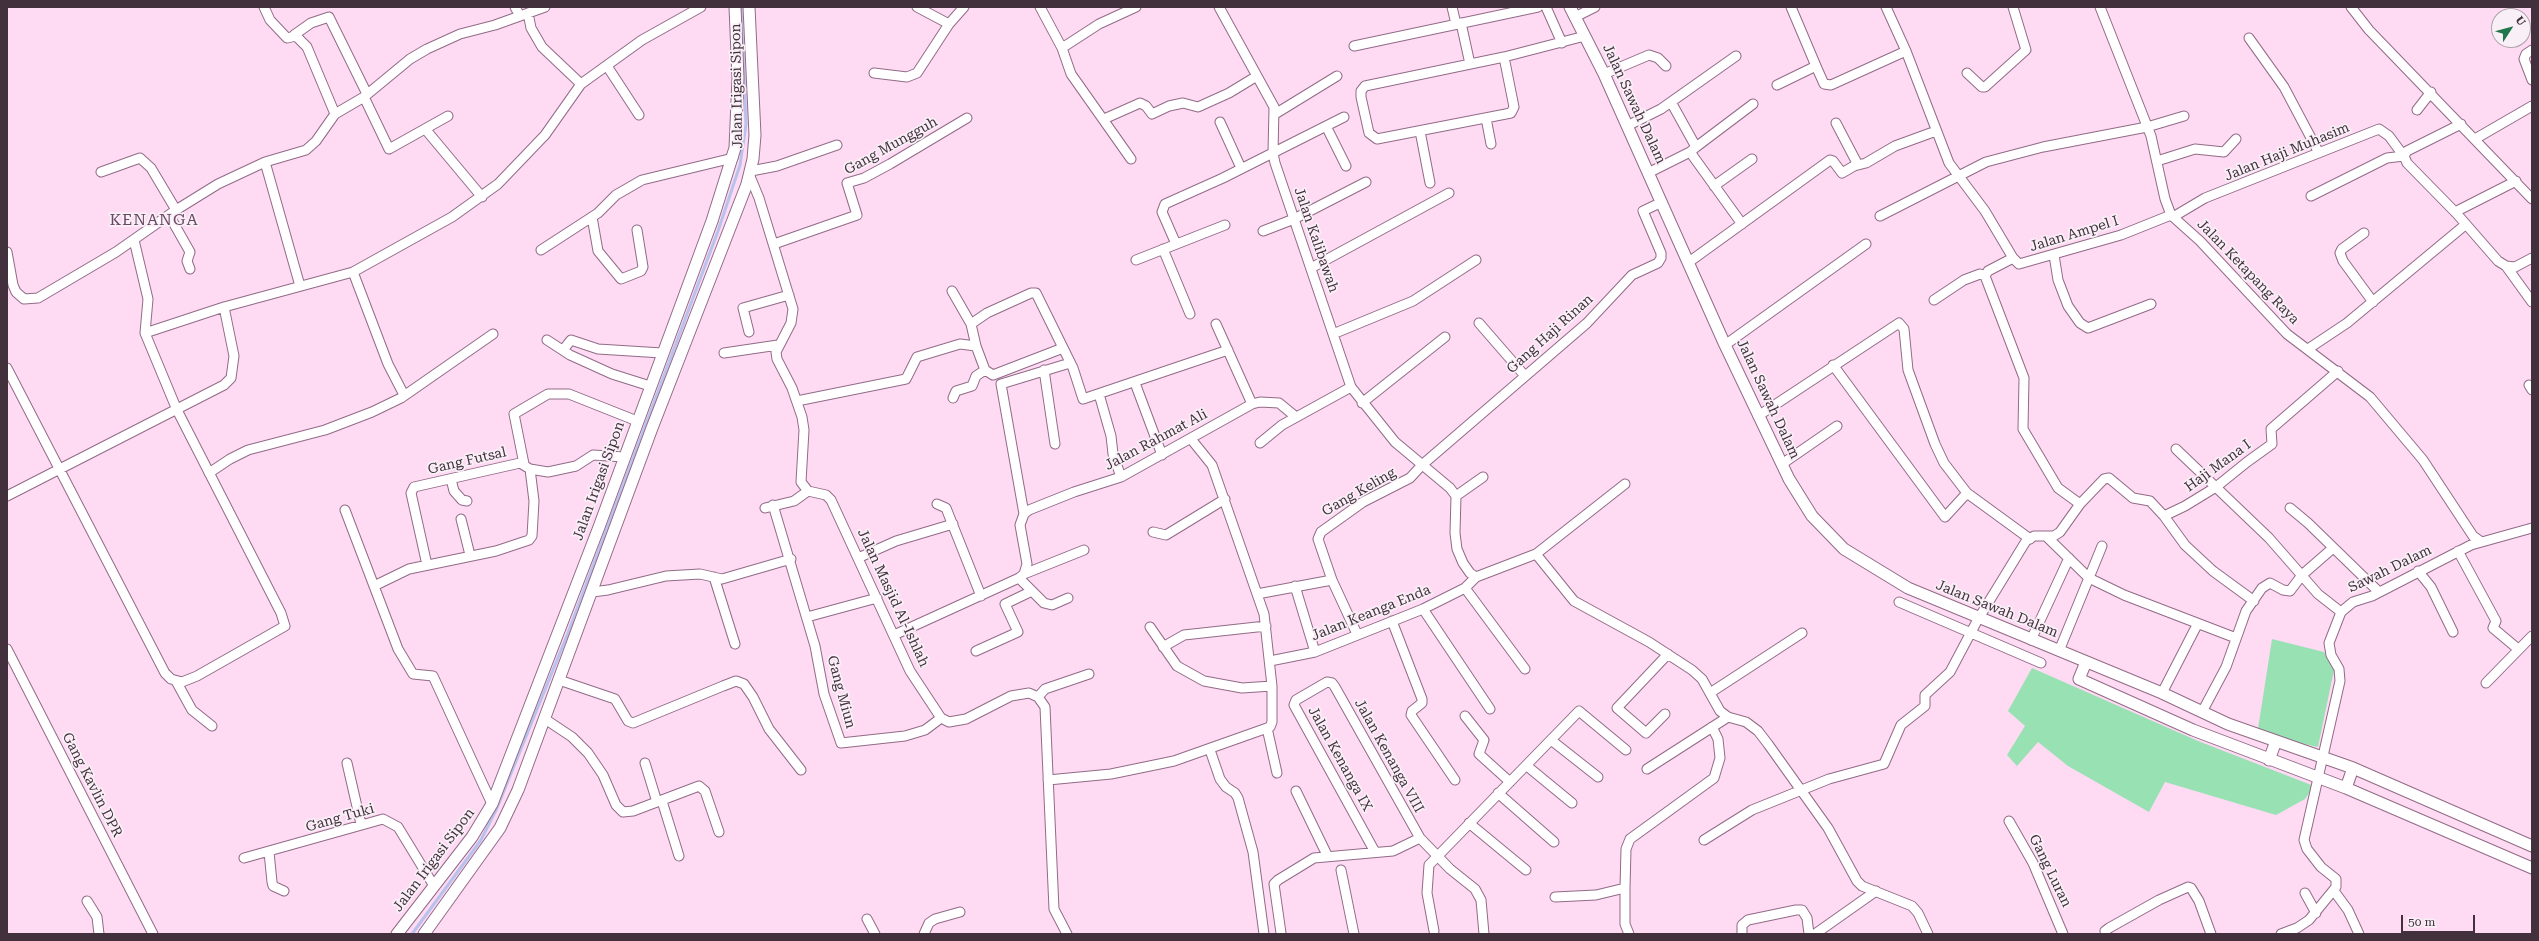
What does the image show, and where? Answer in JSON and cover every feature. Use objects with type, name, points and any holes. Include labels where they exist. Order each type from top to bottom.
[{"type":"street","points":[[264,7],[270,20],[287,38],[311,23],[329,17],[389,149],[426,130],[448,116]]},
{"type":"street","points":[[515,7],[524,15],[542,47],[581,84]]},
{"type":"street","points":[[7,252],[13,286],[20,297],[33,300],[58,287],[134,240],[172,212],[218,184],[265,162],[306,150],[316,141],[335,114],[365,96],[410,59],[427,49],[460,34],[524,15],[545,7]]},
{"type":"street","points":[[145,333],[224,307],[353,272],[452,217],[482,197],[545,135],[581,84],[642,40],[701,7]]},
{"type":"street","name":"Jalan Irigasi Sipon","points":[[424,934],[507,816],[545,719],[750,172],[742,150],[735,7]]},
{"type":"street","name":"Jalan Irigasi Sipon","points":[[397,934],[478,829],[492,804],[624,457],[662,352],[742,150],[753,57],[749,7]]},
{"type":"street","points":[[918,7],[949,24]]},
{"type":"street","points":[[874,73],[907,77],[917,73],[949,24],[964,7]]},
{"type":"street","points":[[1040,7],[1062,48],[1071,74],[1131,159]]},
{"type":"street","points":[[1062,48],[1099,24],[1136,7]]},
{"type":"street","name":"Jalan Kalibawah","points":[[1219,7],[1270,97],[1275,114],[1273,153],[1351,386],[1362,403],[1395,442],[1450,488],[1456,496]]},
{"type":"street","points":[[1452,7],[1470,64]]},
{"type":"street","points":[[1354,46],[1458,24],[1508,10],[1538,7]]},
{"type":"street","points":[[1546,7],[1566,42]]},
{"type":"street","name":"Jalan Sawah Dalam","points":[[1570,7],[1576,17],[1583,36],[1604,74],[1660,202],[1689,262],[1758,416],[1782,464],[1812,516],[1844,549],[1908,588],[1975,625],[2031,640],[2059,651],[2083,671]]},
{"type":"street","points":[[1576,17],[1594,7]]},
{"type":"street","points":[[1791,7],[1823,82],[1828,86],[1906,51]]},
{"type":"street","name":"Jalan Ampel I","points":[[1886,7],[1906,51],[1948,163],[1985,211],[2013,258],[2022,265],[2121,235],[2172,216]]},
{"type":"street","points":[[1966,73],[1982,87],[1985,87],[2026,50],[2013,7]]},
{"type":"street","points":[[2351,7],[2369,30],[2532,199]]},
{"type":"street","points":[[2104,8],[2147,127],[2157,161],[2165,199],[2172,216]]},
{"type":"street","points":[[294,35],[307,47],[335,114]]},
{"type":"street","points":[[1504,57],[1514,111],[1486,118],[1377,139],[1372,138],[1369,133],[1361,91],[1366,86],[1504,57],[1566,42],[1583,36]]},
{"type":"street","points":[[2249,38],[2284,87],[2319,153]]},
{"type":"street","points":[[2532,50],[2526,54],[2524,59],[2532,80]]},
{"type":"street","points":[[1604,74],[1649,55],[1658,58],[1666,66]]},
{"type":"street","points":[[1627,126],[1671,102],[1736,56]]},
{"type":"street","points":[[607,66],[639,115]]},
{"type":"street","points":[[1777,85],[1816,66]]},
{"type":"street","points":[[1104,119],[1140,103],[1146,106],[1152,114],[1169,106],[1189,103],[1193,106],[1202,105],[1257,76]]},
{"type":"street","points":[[1275,114],[1337,76]]},
{"type":"street","points":[[2417,110],[2430,92]]},
{"type":"street","points":[[1671,102],[1693,150],[1714,186],[1742,224]]},
{"type":"street","points":[[1648,173],[1693,150],[1753,104]]},
{"type":"street","points":[[2475,139],[2532,106]]},
{"type":"street","points":[[1176,244],[1162,212],[1165,204],[1223,178],[1344,116]]},
{"type":"street","points":[[1880,216],[1986,162],[2043,147],[2147,127],[2184,116]]},
{"type":"street","name":"Gang Mungguh","points":[[774,244],[857,215],[847,183],[883,167],[967,118]]},
{"type":"street","points":[[1486,118],[1491,144]]},
{"type":"street","points":[[1220,122],[1241,168]]},
{"type":"street","points":[[1836,122],[1858,166]]},
{"type":"street","points":[[2311,196],[2386,158],[2403,156],[2407,151],[2461,124]]},
{"type":"street","points":[[1326,126],[1346,166]]},
{"type":"street","name":"Jalan Haji Muhasim","points":[[2172,216],[2205,198],[2379,129],[2389,136],[2403,156]]},
{"type":"street","points":[[426,130],[482,197]]},
{"type":"street","points":[[1420,131],[1430,183]]},
{"type":"street","points":[[1689,262],[1830,160],[1833,161],[1842,173],[1866,164],[1897,145],[1936,131]]},
{"type":"street","points":[[2157,161],[2195,149],[2224,152],[2236,138]]},
{"type":"street","points":[[837,145],[777,166],[750,172],[774,244],[789,295],[793,316],[778,345],[777,358],[797,401],[804,430],[801,482],[808,491],[794,501],[769,506],[775,516],[791,559],[807,617],[877,598]]},
{"type":"street","points":[[541,250],[592,217],[616,195],[648,177],[662,176],[742,150]]},
{"type":"street","points":[[2403,156],[2407,163],[2455,212],[2498,261],[2506,266],[2532,302]]},
{"type":"street","points":[[101,172],[140,158],[151,168],[190,252],[187,261],[190,269]]},
{"type":"street","points":[[1714,186],[1752,160]]},
{"type":"street","points":[[265,162],[300,286]]},
{"type":"street","points":[[2455,212],[2516,181]]},
{"type":"street","points":[[1263,231],[1294,219],[1366,182]]},
{"type":"street","points":[[1311,268],[1448,193]]},
{"type":"street","name":"Gang Haji Rinan","points":[[1422,465],[1590,320],[1632,275],[1658,263],[1662,258],[1643,214],[1645,210],[1660,202]]},
{"type":"street","name":"Jalan Ketapang Raya","points":[[2172,216],[2200,241],[2278,325],[2370,397],[2399,431],[2441,486],[2474,536],[2480,542]]},
{"type":"street","points":[[592,217],[598,251],[621,279],[638,272],[644,267],[637,230]]},
{"type":"street","points":[[1136,260],[1225,225]]},
{"type":"street","points":[[2308,349],[2373,302],[2465,225]]},
{"type":"street","points":[[2364,233],[2342,249],[2340,253],[2343,261],[2373,302]]},
{"type":"street","points":[[134,240],[148,299],[145,333],[177,410],[281,613],[285,626],[223,663],[182,682],[176,681]]},
{"type":"street","points":[[1726,345],[1866,244]]},
{"type":"street","points":[[1162,249],[1190,314]]},
{"type":"street","points":[[2054,255],[2058,280],[2068,306],[2080,323],[2088,328],[2151,304]]},
{"type":"street","points":[[1985,276],[1988,271],[2013,258]]},
{"type":"street","points":[[2506,266],[2515,267],[2532,258]]},
{"type":"street","points":[[1333,334],[1413,301],[1476,260]]},
{"type":"street","points":[[353,272],[388,364],[404,396]]},
{"type":"street","points":[[1934,300],[1964,280],[1980,274],[1985,276]]},
{"type":"street","points":[[1985,276],[2024,378],[2023,429],[2058,488],[2080,504]]},
{"type":"street","points":[[952,291],[971,324],[976,346],[985,370],[996,374],[1063,348]]},
{"type":"street","points":[[971,324],[987,313],[1031,293],[1036,293],[1041,299],[1076,376],[1082,398],[1086,399],[1228,350]]},
{"type":"street","points":[[749,332],[743,308],[789,295]]},
{"type":"street","points":[[7,496],[212,392],[231,378],[234,356],[224,307]]},
{"type":"street","points":[[1479,323],[1525,376]]},
{"type":"street","points":[[1216,324],[1252,404]]},
{"type":"street","points":[[1758,416],[1833,365],[1899,324],[1902,325],[1906,339],[1908,370],[1935,444],[1944,463],[1967,492],[2030,539]]},
{"type":"street","points":[[209,473],[230,459],[248,450],[325,430],[372,412],[404,396],[493,334]]},
{"type":"street","points":[[1362,403],[1445,337]]},
{"type":"street","points":[[547,340],[562,350],[612,374],[650,386]]},
{"type":"street","points":[[562,350],[571,340],[598,349],[662,352]]},
{"type":"street","points":[[797,401],[906,379],[917,357],[960,344],[976,346]]},
{"type":"street","points":[[724,353],[778,345]]},
{"type":"street","points":[[1021,576],[1026,564],[1020,525],[1024,514],[1000,388],[1005,381],[1070,363]]},
{"type":"street","points":[[1833,365],[1945,517],[1967,492]]},
{"type":"street","points":[[7,368],[165,673],[176,681],[192,710],[212,726]]},
{"type":"street","points":[[953,398],[956,391],[972,386],[976,376],[985,370]]},
{"type":"street","points":[[1044,370],[1055,444]]},
{"type":"street","name":"Haji Mana I","points":[[2164,516],[2216,487],[2272,444],[2271,429],[2338,371]]},
{"type":"street","points":[[1135,383],[1162,455]]},
{"type":"street","points":[[1260,443],[1296,417],[1351,386]]},
{"type":"street","points":[[374,586],[409,569],[528,540],[532,536],[534,501],[514,414],[548,394],[569,394],[637,421]]},
{"type":"street","points":[[1099,394],[1111,436],[1113,454],[1121,477]]},
{"type":"street","name":"Jalan Rahmat Ali","points":[[1024,514],[1074,492],[1121,477],[1252,404],[1260,402],[1279,403],[1296,417]]},
{"type":"street","points":[[1782,464],[1837,426]]},
{"type":"street","points":[[1048,780],[1111,774],[1174,761],[1210,750],[1267,728],[1272,722],[1270,661],[1266,626],[1258,594],[1212,464],[1191,439]]},
{"type":"street","points":[[2176,449],[2269,538],[2318,594],[2341,612]]},
{"type":"street","name":"Gang Futsal","points":[[427,565],[412,489],[520,463],[527,467],[548,472],[576,466],[593,455],[624,457]]},
{"type":"street","name":"Gang Keling","points":[[1358,634],[1332,580],[1318,539],[1320,532],[1363,502],[1410,478],[1422,465]]},
{"type":"street","points":[[1483,477],[1456,496],[1457,504],[1455,533],[1457,549],[1463,563],[1476,577],[1536,554],[1625,484]]},
{"type":"street","points":[[2047,537],[2060,532],[2080,504],[2104,479],[2109,478],[2133,498],[2150,501],[2164,516],[2185,545],[2213,571],[2254,601]]},
{"type":"street","points":[[450,479],[454,491],[462,500],[467,501]]},
{"type":"street","name":"Jalan Masjid Al-Ishlah","points":[[808,491],[826,495],[831,500],[910,670],[941,718]]},
{"type":"street","points":[[1153,532],[1166,535],[1225,499]]},
{"type":"street","points":[[937,504],[946,508],[954,524],[981,596]]},
{"type":"street","points":[[2290,508],[2308,522],[2379,592]]},
{"type":"street","points":[[345,510],[398,649],[410,670],[416,675],[427,674],[434,679],[492,804]]},
{"type":"street","points":[[461,519],[470,555]]},
{"type":"street","points":[[858,558],[896,542],[954,524]]},
{"type":"street","points":[[2480,542],[2532,528]]},
{"type":"street","points":[[1704,840],[1752,810],[1829,779],[1884,764],[1900,725],[1925,706],[1926,694],[1950,672],[1975,625],[2030,539],[2040,535],[2047,537],[2089,578],[2124,596],[2197,625],[2236,638]]},
{"type":"street","name":"Sawah Dalam","points":[[2334,891],[2336,887],[2336,879],[2321,867],[2307,849],[2304,840],[2320,776],[2340,681],[2339,669],[2331,655],[2329,643],[2341,612],[2353,602],[2379,592],[2458,551],[2480,542]]},
{"type":"street","points":[[2059,651],[2102,546]]},
{"type":"street","points":[[2202,712],[2226,667],[2246,611],[2267,584],[2273,584],[2287,592],[2302,575],[2333,548]]},
{"type":"street","points":[[894,635],[981,596],[1021,576],[1084,550]]},
{"type":"street","points":[[2458,551],[2496,621],[2493,628],[2518,649]]},
{"type":"street","points":[[1536,554],[1574,602],[1645,640],[1692,670],[1702,679],[1720,711],[1728,717],[1746,722],[1758,731],[1828,828],[1852,874],[1862,886],[1912,906],[1918,912],[1928,934]]},
{"type":"street","points":[[2031,640],[2069,558]]},
{"type":"street","points":[[592,592],[608,590],[666,576],[700,574],[722,579],[791,559]]},
{"type":"street","points":[[2418,571],[2431,586],[2453,632]]},
{"type":"street","points":[[1021,576],[1032,591],[1044,603],[1052,605],[1068,598]]},
{"type":"street","points":[[714,577],[735,644]]},
{"type":"street","name":"Jalan Keanga Enda","points":[[1270,661],[1315,652],[1423,609],[1465,588],[1476,577]]},
{"type":"street","points":[[1258,594],[1332,580]]},
{"type":"street","points":[[1295,586],[1315,652]]},
{"type":"street","points":[[1465,588],[1525,669]]},
{"type":"street","points":[[976,651],[1018,632],[1005,604],[1032,591]]},
{"type":"street","points":[[1899,602],[1975,625],[2041,663]]},
{"type":"street","points":[[1423,609],[1490,709]]},
{"type":"street","name":"Gang Miun","points":[[807,617],[815,646],[823,689],[842,742],[905,736],[926,730],[941,718]]},
{"type":"street","points":[[1392,621],[1422,703],[1412,711],[1411,715],[1455,780]]},
{"type":"street","points":[[2162,693],[2197,625]]},
{"type":"street","points":[[1164,647],[1184,635],[1266,626]]},
{"type":"street","points":[[1150,627],[1177,666],[1204,681],[1242,688],[1272,686]]},
{"type":"street","points":[[1710,693],[1802,633]]},
{"type":"street","points":[[2486,684],[2532,636]]},
{"type":"street","name":"Gang Kavlin DPR","points":[[7,649],[152,934]]},
{"type":"street","points":[[1664,714],[1646,733],[1617,708],[1668,654]]},
{"type":"street","points":[[2083,671],[2162,693],[2202,712],[2353,770],[2532,846]]},
{"type":"street","points":[[2083,671],[2269,760],[2320,776],[2347,787],[2532,868]]},
{"type":"street","points":[[1038,697],[1045,688],[1089,674]]},
{"type":"street","points":[[559,680],[615,699],[628,721],[633,723],[736,681],[744,684],[753,697],[769,728],[801,770]]},
{"type":"street","name":"Jalan Kenanga IX","points":[[1335,687],[1327,682],[1296,700],[1294,705],[1375,852]]},
{"type":"street","name":"Jalan Kenanga VIII","points":[[1335,687],[1422,840],[1437,856],[1474,889],[1481,900],[1484,934]]},
{"type":"street","points":[[941,718],[949,722],[966,719],[1011,696],[1029,693],[1038,697],[1045,707],[1051,878],[1054,909],[1067,934]]},
{"type":"street","points":[[1434,931],[1427,893],[1427,874],[1429,865],[1498,793],[1508,780],[1527,766],[1579,711],[1626,750]]},
{"type":"street","points":[[1465,716],[1484,740],[1479,754],[1508,780]]},
{"type":"street","points":[[1647,769],[1728,717]]},
{"type":"street","points":[[545,719],[572,737],[588,754],[603,775],[616,805],[623,812],[659,802],[699,786],[705,790],[719,832]]},
{"type":"street","points":[[1629,934],[1626,924],[1625,888],[1626,849],[1630,839],[1714,778],[1720,758],[1718,739],[1712,727]]},
{"type":"street","points":[[1267,728],[1277,773]]},
{"type":"street","points":[[1551,740],[1598,777]]},
{"type":"street","points":[[2269,760],[2276,741]]},
{"type":"street","points":[[1210,750],[1223,784],[1235,793],[1253,852],[1264,934]]},
{"type":"street","points":[[347,763],[361,824]]},
{"type":"street","points":[[645,763],[679,856]]},
{"type":"street","points":[[1527,766],[1572,803]]},
{"type":"street","points":[[2347,787],[2353,770]]},
{"type":"street","points":[[1296,791],[1327,855]]},
{"type":"street","points":[[1498,793],[1554,842]]},
{"type":"street","name":"Gang Tuki","points":[[244,858],[383,819],[394,823],[434,886]]},
{"type":"street","name":"Gang Luran","points":[[2009,821],[2033,863],[2064,934]]},
{"type":"street","points":[[1468,824],[1526,870]]},
{"type":"street","points":[[1281,933],[1274,884],[1307,860],[1327,855],[1375,852],[1403,848],[1422,840]]},
{"type":"street","points":[[269,852],[272,884],[284,890]]},
{"type":"street","points":[[1342,870],[1354,934]]},
{"type":"street","points":[[2106,934],[2105,931],[2109,928],[2159,900],[2188,887],[2192,888],[2199,901],[2211,934]]},
{"type":"street","points":[[1556,897],[1596,895],[1625,888]]},
{"type":"street","points":[[1814,934],[1876,891]]},
{"type":"street","points":[[2281,934],[2297,928],[2316,913],[2334,891],[2348,910],[2359,934]]},
{"type":"street","points":[[2305,893],[2316,913]]},
{"type":"street","points":[[87,901],[97,917],[99,934]]},
{"type":"street","points":[[1742,934],[1742,925],[1748,920],[1802,910],[1807,918],[1809,934]]},
{"type":"street","points":[[924,934],[929,923],[935,919],[960,912]]},
{"type":"street","points":[[867,918],[875,934]]},
{"type":"green space","points":[[2272,639],[2324,652],[2334,670],[2318,747],[2285,740],[2258,729]]},
{"type":"green space","points":[[2032,668],[2198,741],[2314,786],[2305,799],[2276,815],[2165,782],[2149,812],[2068,766],[2038,742],[2017,766],[2007,755],[2025,726],[2008,711]]},
{"type":"waterway","points":[[412,934],[481,840],[497,808],[568,633],[718,231],[740,165],[746,124],[741,7]]},
{"type":"district","name":"KENANGA","points":[[154,220]]}]
